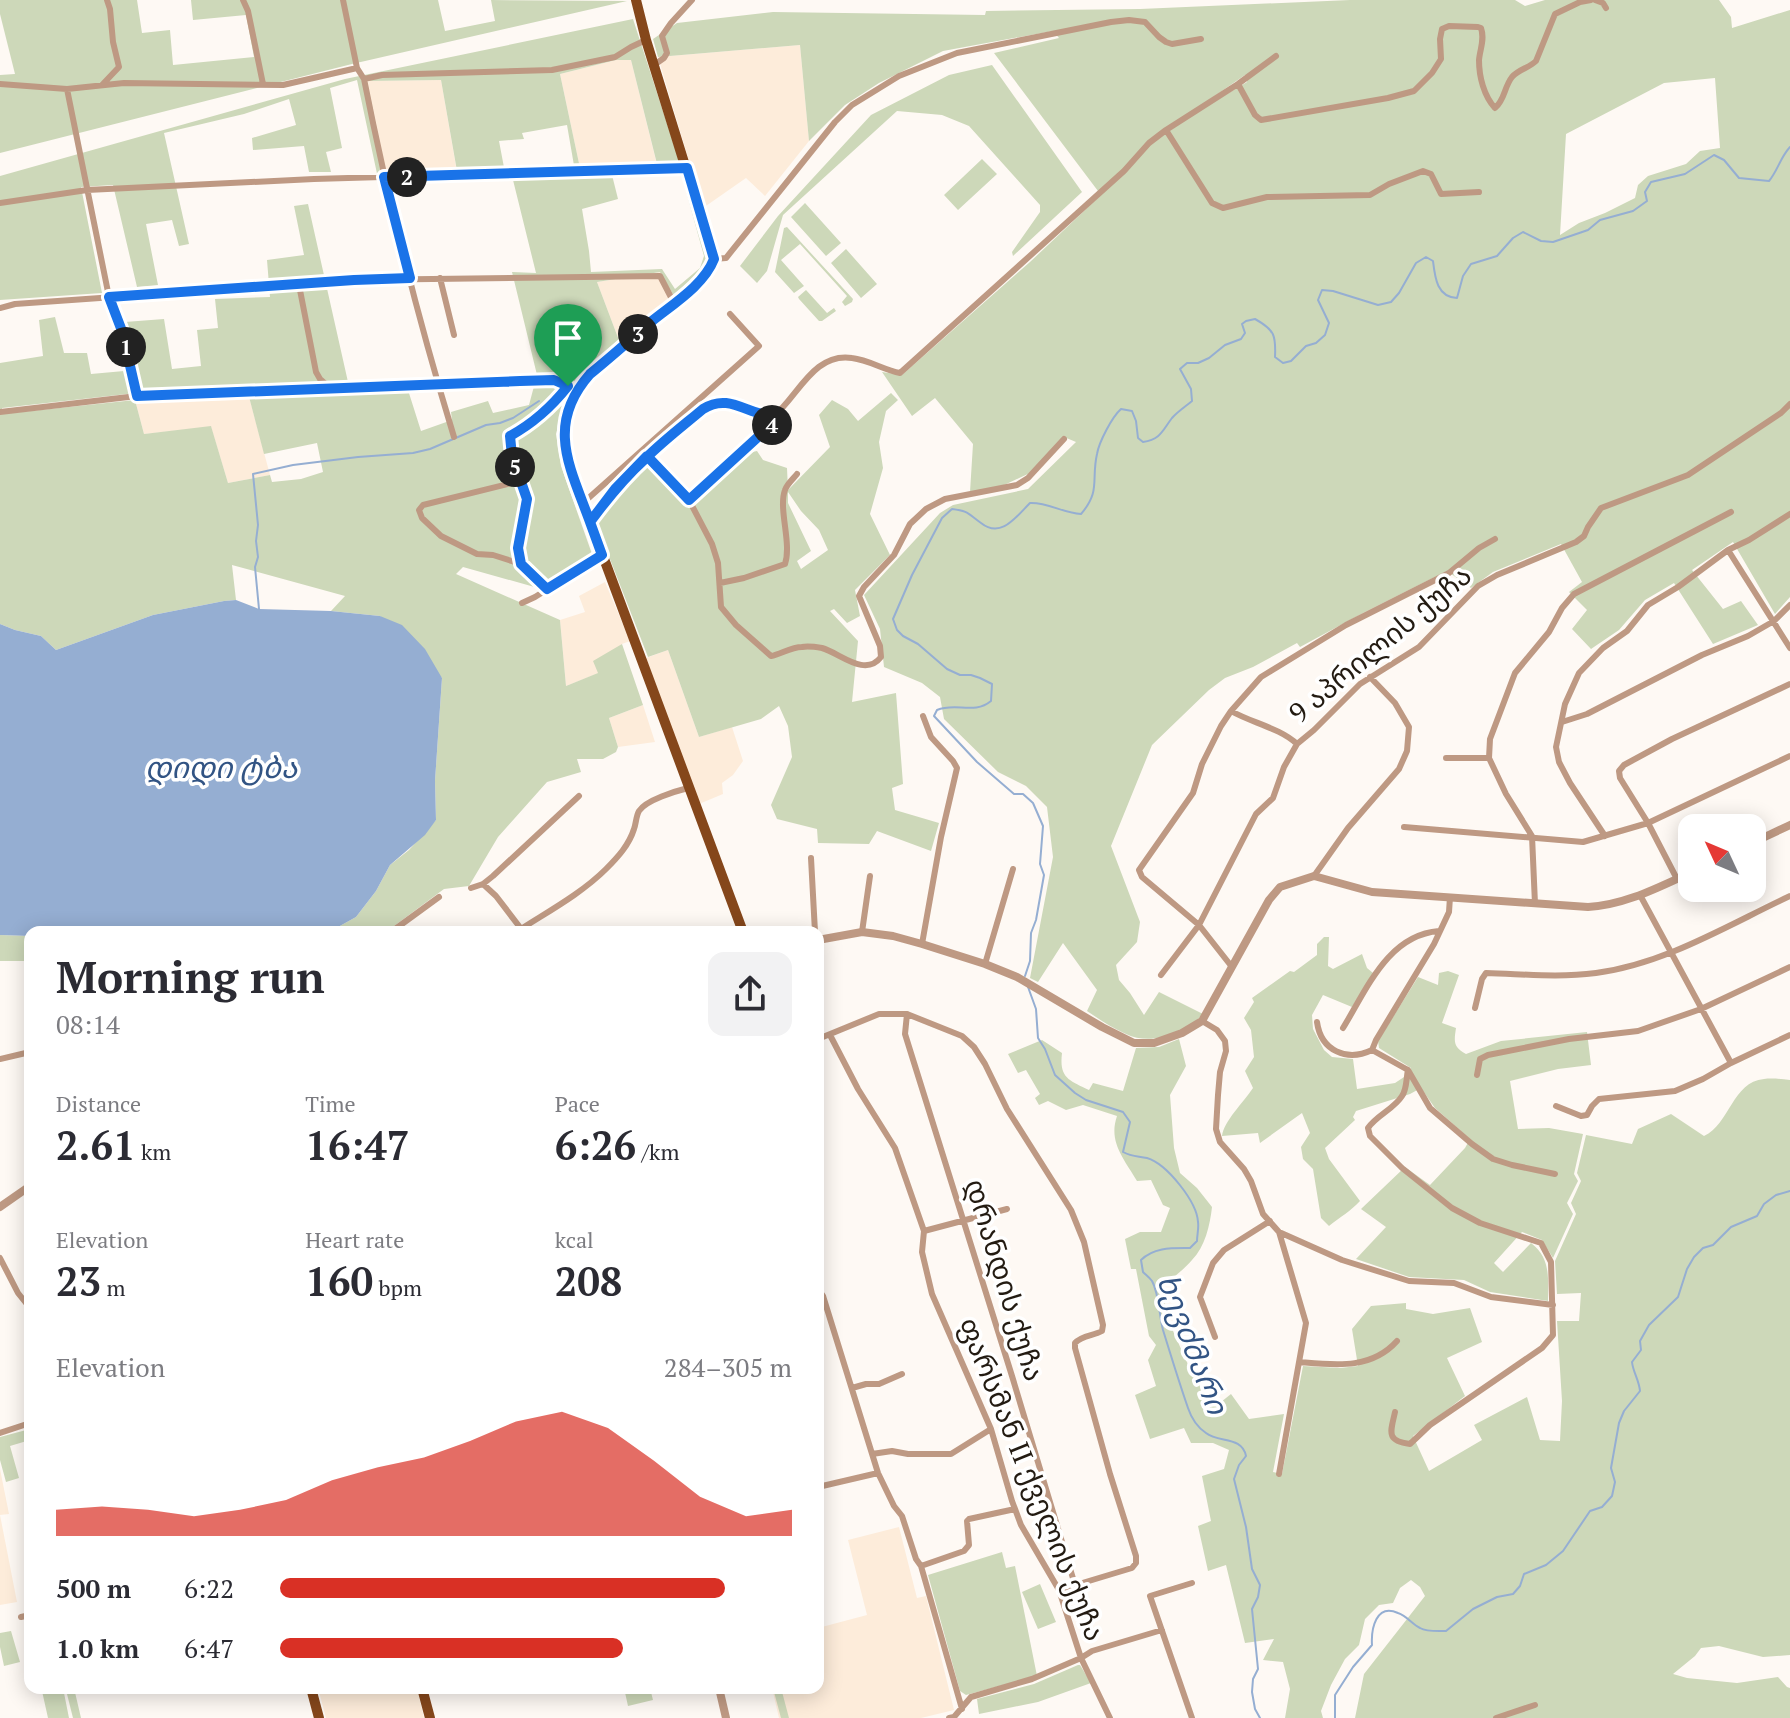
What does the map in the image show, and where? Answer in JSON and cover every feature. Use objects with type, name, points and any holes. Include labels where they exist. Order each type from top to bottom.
[{"type":"main road","points":[[636,0],[714,259],[706,274],[573,387],[564,431],[565,454],[741,926]]},
{"type":"main road","points":[[313,1694],[319,1718]]},
{"type":"main road","points":[[424,1694],[430,1718]]},
{"type":"street","points":[[102,85],[119,67],[107,0]]},
{"type":"street","points":[[243,0],[263,84]]},
{"type":"street","points":[[343,0],[357,68],[364,79],[384,177],[454,437]]},
{"type":"street","points":[[654,65],[667,53],[662,36],[692,0]]},
{"type":"street","points":[[1238,84],[1261,120],[1388,98],[1414,91],[1432,73],[1441,59],[1442,29],[1449,26],[1478,27],[1483,34],[1480,74],[1484,90],[1495,108],[1502,100],[1509,80],[1516,72],[1536,61],[1555,14],[1580,2],[1593,0],[1603,3],[1606,8]]},
{"type":"street","points":[[714,259],[726,258],[852,105],[899,76],[957,53],[1111,22],[1145,22],[1159,37],[1172,44],[1201,39]]},
{"type":"street","points":[[364,79],[382,75],[552,70],[615,57],[646,40]]},
{"type":"street","points":[[689,500],[766,431],[774,416],[814,370],[827,361],[849,357],[900,373],[1113,181],[1149,143],[1276,56]]},
{"type":"street","points":[[0,84],[67,89],[167,83],[283,85],[357,68]]},
{"type":"street","points":[[67,89],[109,297],[122,331],[137,396]]},
{"type":"street","points":[[1166,130],[1212,203],[1223,208],[1267,197],[1370,195],[1423,171],[1431,174],[1441,194],[1479,192]]},
{"type":"street","points":[[0,203],[87,190],[314,179],[687,168]]},
{"type":"street","points":[[0,308],[15,304],[354,280],[660,276],[674,303]]},
{"type":"street","points":[[440,278],[454,335]]},
{"type":"street","points":[[299,285],[316,372],[329,387]]},
{"type":"street","points":[[583,503],[759,346],[730,314]]},
{"type":"street","points":[[0,412],[137,396],[329,387],[554,380],[573,387]]},
{"type":"street","points":[[521,564],[518,548],[527,499],[512,456],[510,436],[573,387]]},
{"type":"street","points":[[590,522],[615,489],[647,456],[711,404],[728,402],[774,416]]},
{"type":"street","name":"9 აპრილის ქუჩა","points":[[1161,975],[1199,925],[1256,814],[1273,798],[1284,767],[1297,744],[1360,684],[1419,647],[1478,586],[1576,542],[1584,536],[1601,508],[1688,475],[1790,404]]},
{"type":"street","points":[[647,456],[689,500],[712,544],[718,563],[721,607],[736,625],[771,656],[800,646],[821,648],[866,666],[876,663],[881,657],[880,646],[859,596],[894,555],[910,524],[926,509],[945,499],[1017,485],[1028,478],[1064,439]]},
{"type":"street","points":[[720,583],[785,564],[785,489],[797,474]]},
{"type":"street","points":[[520,481],[423,505],[419,510],[422,518],[441,536],[477,554],[493,555],[521,564],[547,589]]},
{"type":"street","points":[[1535,904],[1532,836],[1506,794],[1489,758],[1490,739],[1515,673],[1549,632],[1574,594],[1731,512]]},
{"type":"street","points":[[1605,836],[1570,783],[1559,762],[1556,747],[1565,704],[1579,673],[1603,648],[1627,631],[1648,605],[1728,550],[1790,514]]},
{"type":"street","points":[[1232,967],[1199,925],[1142,877],[1139,870],[1193,793],[1202,764],[1221,726],[1261,677],[1346,625],[1449,573],[1495,539]]},
{"type":"street","points":[[1728,550],[1790,648]]},
{"type":"street","points":[[522,603],[602,555]]},
{"type":"street","points":[[1562,722],[1587,714],[1702,655],[1748,636],[1774,621],[1790,605]]},
{"type":"street","points":[[1314,876],[1348,828],[1399,769],[1407,751],[1409,727],[1395,703],[1370,677]]},
{"type":"street","points":[[824,939],[862,932],[922,944],[1017,977],[1134,1043],[1154,1043],[1182,1033],[1202,1021],[1269,900],[1280,887],[1314,876],[1372,892],[1588,907],[1605,906],[1640,895],[1677,879],[1620,778],[1619,771],[1624,765],[1672,739],[1790,684]]},
{"type":"street","points":[[1231,711],[1289,737],[1297,744]]},
{"type":"street","points":[[922,944],[957,768],[931,737],[923,716]]},
{"type":"street","points":[[1404,827],[1583,842],[1648,823],[1790,756]]},
{"type":"street","points":[[1446,758],[1489,758]]},
{"type":"street","points":[[529,926],[604,871],[629,844],[638,812],[647,804],[688,788]]},
{"type":"street","points":[[471,888],[483,884],[579,796]]},
{"type":"street","points":[[1766,836],[1790,825]]},
{"type":"street","points":[[811,858],[815,926]]},
{"type":"street","points":[[985,964],[1013,869]]},
{"type":"street","points":[[862,932],[870,876]]},
{"type":"street","points":[[483,884],[518,926]]},
{"type":"street","points":[[1640,895],[1731,1063]]},
{"type":"street","points":[[1475,1008],[1486,973],[1533,977],[1575,975],[1649,961],[1790,896]]},
{"type":"street","points":[[399,926],[439,897]]},
{"type":"street","points":[[1317,1022],[1319,1034],[1335,1051],[1347,1054],[1372,1050],[1434,944],[1449,912],[1450,897]]},
{"type":"street","points":[[1343,1028],[1386,958],[1406,941],[1439,931]]},
{"type":"street","points":[[1477,1075],[1480,1059],[1488,1055],[1569,1039],[1638,1031],[1701,1009],[1790,967]]},
{"type":"street","points":[[824,1037],[879,1014],[907,1014],[962,1036],[985,1064],[1007,1109],[1063,1197],[1084,1242],[1103,1325],[1099,1333],[1079,1339],[1075,1348],[1136,1563],[1132,1568],[1059,1590]]},
{"type":"street","name":"დრანდის ქუჩა","points":[[907,1014],[905,1034],[1075,1585]]},
{"type":"street","points":[[1202,1021],[1217,1030],[1225,1041],[1216,1129],[1220,1142],[1244,1169],[1263,1214],[1279,1232],[1306,1323],[1279,1474]]},
{"type":"street","name":"ფარსმან II ქველის ქუჩა","points":[[830,1035],[858,1089],[895,1148],[924,1231],[922,1252],[932,1294],[991,1429],[1021,1525],[1059,1590],[1081,1658],[1110,1718]]},
{"type":"street","points":[[1556,1106],[1581,1116],[1587,1115],[1599,1099],[1675,1091],[1790,1035]]},
{"type":"street","points":[[1372,1050],[1408,1070],[1430,1108],[1493,1159],[1555,1174]]},
{"type":"street","points":[[0,1059],[24,1053]]},
{"type":"street","points":[[1395,1412],[1392,1438],[1410,1444],[1430,1425],[1542,1348],[1553,1335],[1551,1262],[1541,1243],[1480,1223],[1452,1208],[1402,1168],[1370,1136],[1368,1128],[1374,1120],[1401,1099],[1408,1070]]},
{"type":"street","points":[[0,1207],[24,1190]]},
{"type":"street","points":[[924,1231],[1007,1209]]},
{"type":"street","points":[[1215,1337],[1200,1297],[1213,1263],[1224,1250],[1270,1221]]},
{"type":"street","points":[[1279,1232],[1342,1260],[1409,1281],[1454,1283],[1491,1297],[1553,1305]]},
{"type":"street","points":[[0,1258],[24,1300]]},
{"type":"street","points":[[824,1299],[878,1473],[902,1516],[921,1566],[962,1709]]},
{"type":"street","points":[[1299,1362],[1357,1363],[1386,1353],[1397,1341]]},
{"type":"street","points":[[852,1388],[879,1384],[902,1374]]},
{"type":"street","points":[[0,1433],[24,1425]]},
{"type":"street","points":[[872,1454],[892,1451],[951,1454],[991,1429]]},
{"type":"street","points":[[824,1486],[878,1473]]},
{"type":"street","points":[[921,1566],[968,1548],[969,1519],[1015,1509]]},
{"type":"street","points":[[1192,1583],[1150,1596],[1192,1718]]},
{"type":"street","points":[[949,1718],[954,1717],[971,1697],[1032,1679],[1092,1651],[1162,1630]]},
{"type":"street","points":[[720,1694],[726,1718]]},
{"type":"street","points":[[1496,1718],[1535,1705]]},
{"type":"shaded area","points":[[800,45],[809,141],[765,196],[746,178],[703,208],[658,57]]},
{"type":"shaded area","points":[[616,60],[631,60],[657,165],[580,168],[560,74]]},
{"type":"shaded area","points":[[441,80],[457,172],[386,174],[367,81]]},
{"type":"shaded area","points":[[661,272],[674,296],[620,343],[597,282]]},
{"type":"shaded area","points":[[248,393],[270,475],[228,483],[211,427],[144,434],[135,400]]},
{"type":"shaded area","points":[[605,582],[630,641],[622,644],[599,673],[566,686],[560,620],[585,612],[579,596]]},
{"type":"shaded area","points":[[668,650],[699,737],[732,727],[743,761],[733,775],[722,783],[723,794],[699,804],[646,658]]},
{"type":"shaded area","points":[[643,705],[655,742],[618,747],[609,718]]},
{"type":"shaded area","points":[[0,1469],[9,1514],[0,1515]]},
{"type":"shaded area","points":[[0,1515],[17,1602],[0,1605]]},
{"type":"shaded area","points":[[899,1527],[917,1598],[926,1596],[954,1710],[921,1718],[779,1718],[773,1694],[824,1694],[824,1626],[867,1615],[848,1540]]},
{"type":"shaded area","points":[[320,1694],[418,1694],[424,1718],[326,1718]]},
{"type":"green space","points":[[0,0],[137,0],[142,33],[170,30],[173,65],[254,57],[246,15],[193,20],[191,0],[438,0],[445,31],[495,21],[491,0],[627,1],[352,64],[0,153],[0,75],[15,74],[0,14]]},
{"type":"green space","points":[[1350,0],[1515,0],[1525,6],[1545,0],[1719,0],[1731,17],[1732,28],[1790,10],[1790,597],[1775,614],[1733,542],[1692,570],[1723,609],[1741,601],[1758,625],[1713,644],[1674,583],[1645,600],[1619,630],[1591,649],[1572,629],[1587,610],[1569,592],[1582,582],[1561,544],[1493,572],[1471,588],[1447,571],[1300,647],[1297,643],[1225,678],[1152,745],[1111,846],[1140,922],[1137,942],[1116,965],[1119,980],[1144,1015],[1159,992],[1203,1014],[1177,1032],[1146,1039],[1121,1032],[1087,1011],[1097,990],[1063,943],[1038,982],[1030,978],[1053,857],[1047,807],[1026,786],[998,772],[944,719],[940,697],[922,683],[884,667],[880,629],[864,595],[940,513],[953,505],[1028,489],[1076,442],[1064,437],[1030,473],[1002,486],[970,492],[973,444],[935,398],[912,416],[882,372],[902,375],[1101,195],[994,53],[1059,38],[1053,31],[943,51],[879,83],[845,105],[809,141],[800,45],[658,57],[653,39],[677,23],[773,12],[985,15],[986,11],[1140,9]],"holes":[[[1245,75],[1247,82],[1207,106],[1203,104]],[[1715,78],[1720,148],[1700,151],[1686,164],[1648,176],[1638,185],[1635,198],[1560,235],[1566,134],[1664,83]]]},
{"type":"green space","points":[[633,19],[711,259],[706,268],[674,296],[660,272],[597,282],[620,343],[579,378],[566,398],[556,434],[561,466],[592,554],[538,588],[463,567],[456,574],[560,620],[566,686],[598,673],[593,661],[622,644],[643,705],[609,718],[618,747],[616,752],[603,759],[577,759],[581,772],[547,782],[498,837],[469,886],[444,889],[394,926],[340,926],[356,917],[376,891],[390,865],[409,850],[436,820],[435,781],[442,678],[380,616],[331,611],[345,596],[232,565],[236,600],[153,615],[56,650],[41,636],[0,624],[0,363],[43,356],[39,320],[55,317],[64,353],[87,353],[91,374],[135,370],[125,322],[164,319],[172,369],[201,366],[197,330],[218,328],[215,299],[270,297],[267,260],[304,255],[294,206],[308,204],[348,382],[396,381],[399,390],[408,390],[421,431],[452,420],[451,412],[488,401],[493,413],[529,405],[537,375],[512,272],[536,273],[513,180],[576,177],[567,125],[522,133],[524,139],[499,141],[506,178],[379,183],[357,80],[330,88],[342,148],[326,152],[331,172],[309,172],[304,146],[253,150],[252,138],[296,125],[289,99],[244,114],[164,133],[189,244],[179,246],[172,220],[146,224],[158,285],[137,287],[113,185],[81,187],[102,293],[0,300],[0,176],[345,79]],"holes":[[[616,60],[631,60],[657,164],[580,168],[560,74]],[[441,80],[457,171],[386,174],[367,81]],[[681,173],[704,256],[700,268],[675,289],[662,269],[591,272],[582,209],[618,199],[612,175]],[[389,384],[390,389],[248,393],[264,454],[317,443],[323,472],[301,479],[272,482],[270,475],[228,483],[211,426],[144,434],[135,400],[2,414],[2,408],[127,394]]]},
{"type":"green space","points":[[992,65],[1082,192],[1013,256],[1012,252],[1040,212],[1040,205],[969,126],[942,115],[897,111],[783,215],[767,271],[757,283],[740,266],[778,216],[871,115],[949,75]]},
{"type":"green space","points":[[982,159],[997,174],[958,210],[944,195]]},
{"type":"green space","points":[[805,203],[841,243],[826,256],[791,217]]},
{"type":"green space","points":[[787,227],[853,299],[852,302],[845,306],[842,302],[847,296],[800,244],[781,260],[804,286],[794,293],[775,272],[784,228]]},
{"type":"green space","points":[[846,249],[877,284],[861,298],[831,263]]},
{"type":"green space","points":[[806,290],[827,313],[834,308],[836,311],[819,321],[798,297]]},
{"type":"green space","points":[[891,393],[898,400],[886,411],[879,442],[883,468],[870,514],[890,555],[855,590],[860,616],[847,623],[834,609],[830,611],[858,641],[852,702],[896,693],[903,784],[892,788],[895,810],[939,823],[931,851],[877,831],[869,844],[818,843],[817,829],[777,819],[771,805],[792,757],[788,726],[779,706],[761,719],[699,737],[668,650],[648,657],[596,523],[629,478],[652,455],[691,493],[725,458],[757,451],[763,460],[787,468],[788,490],[830,447],[819,415],[832,400],[848,409],[858,421]],"holes":[[[788,492],[819,530],[828,550],[801,569],[797,561],[811,551],[788,503]]]},
{"type":"green space","points":[[0,935],[24,936],[24,961],[0,961]]},
{"type":"green space","points":[[1324,937],[1329,937],[1328,966],[1333,969],[1362,954],[1367,968],[1373,973],[1352,1007],[1323,995],[1312,1015],[1313,1029],[1324,1050],[1332,1057],[1353,1059],[1357,1089],[1395,1083],[1411,1068],[1379,1048],[1378,1041],[1418,977],[1438,985],[1439,973],[1448,971],[1459,975],[1442,1023],[1456,1028],[1455,1044],[1466,1054],[1501,1041],[1587,1032],[1591,1065],[1558,1069],[1510,1081],[1518,1129],[1549,1128],[1583,1134],[1574,1174],[1578,1181],[1567,1203],[1573,1214],[1553,1258],[1542,1240],[1522,1232],[1494,1263],[1503,1272],[1531,1243],[1545,1262],[1548,1301],[1490,1292],[1464,1280],[1409,1277],[1356,1259],[1386,1227],[1361,1209],[1405,1167],[1430,1185],[1470,1139],[1435,1108],[1421,1088],[1356,1111],[1355,1120],[1325,1148],[1329,1159],[1360,1201],[1329,1226],[1321,1218],[1313,1169],[1303,1159],[1301,1147],[1310,1133],[1302,1113],[1260,1143],[1258,1133],[1222,1136],[1230,1118],[1253,1088],[1245,1071],[1254,1057],[1251,1030],[1244,1018],[1254,1002],[1252,998],[1317,955],[1317,944]]},
{"type":"green space","points":[[1179,1039],[1186,1066],[1170,1095],[1174,1148],[1180,1173],[1212,1207],[1204,1242],[1197,1255],[1161,1292],[1173,1331],[1190,1369],[1198,1379],[1203,1399],[1221,1402],[1231,1394],[1249,1419],[1284,1414],[1273,1472],[1282,1474],[1303,1366],[1358,1366],[1352,1329],[1371,1306],[1406,1303],[1406,1309],[1433,1314],[1470,1308],[1482,1342],[1447,1358],[1465,1396],[1413,1436],[1429,1471],[1482,1440],[1474,1425],[1527,1397],[1540,1440],[1560,1441],[1562,1401],[1557,1321],[1579,1321],[1581,1293],[1557,1294],[1555,1261],[1576,1214],[1571,1203],[1581,1181],[1577,1173],[1586,1135],[1632,1144],[1638,1129],[1671,1114],[1704,1136],[1720,1122],[1745,1087],[1767,1079],[1790,1080],[1790,1655],[1763,1657],[1719,1646],[1701,1648],[1673,1674],[1737,1683],[1778,1677],[1790,1688],[1790,1718],[1355,1718],[1364,1674],[1425,1596],[1411,1580],[1400,1588],[1393,1603],[1379,1605],[1365,1619],[1359,1645],[1345,1659],[1331,1685],[1321,1711],[1323,1718],[1285,1718],[1290,1689],[1283,1662],[1263,1660],[1274,1639],[1245,1643],[1226,1565],[1208,1571],[1198,1526],[1211,1521],[1202,1476],[1224,1469],[1229,1450],[1213,1443],[1191,1443],[1184,1428],[1150,1439],[1135,1395],[1156,1386],[1148,1360],[1156,1345],[1149,1336],[1136,1269],[1131,1269],[1125,1239],[1140,1232],[1161,1232],[1170,1208],[1163,1205],[1151,1180],[1137,1181],[1123,1158],[1114,1134],[1117,1116],[1083,1105],[1066,1110],[1048,1101],[1039,1105],[1035,1098],[1040,1094],[1026,1070],[1018,1073],[1008,1054],[1042,1040],[1062,1053],[1062,1068],[1071,1080],[1089,1090],[1093,1083],[1123,1091],[1136,1048],[1159,1047]]},
{"type":"green space","points":[[24,1431],[24,1442],[10,1446],[19,1478],[6,1482],[0,1460],[0,1437]]},
{"type":"green space","points":[[1002,1552],[1006,1568],[1015,1566],[1037,1676],[966,1695],[960,1691],[928,1575]]},
{"type":"green space","points":[[1040,1584],[1056,1622],[1038,1629],[1022,1592]]},
{"type":"green space","points":[[11,1631],[20,1662],[4,1666],[0,1633]]},
{"type":"green space","points":[[1078,1665],[1091,1683],[1038,1702],[979,1714],[977,1699],[1034,1684]]},
{"type":"green space","points":[[43,1694],[64,1694],[69,1718],[48,1718]]},
{"type":"green space","points":[[67,1694],[75,1694],[81,1718],[73,1718]]},
{"type":"green space","points":[[625,1694],[652,1694],[653,1700],[628,1706]]},
{"type":"green space","points":[[775,1694],[783,1694],[789,1718],[781,1718]]},
{"type":"water","name":"დიდი ტბა","points":[[236,600],[259,609],[380,616],[402,625],[425,649],[442,678],[435,781],[436,820],[425,835],[390,865],[376,891],[356,917],[340,926],[24,926],[24,936],[0,935],[0,624],[41,636],[56,650],[153,615]]},
{"type":"waterway","name":"ხევძმარი","points":[[1025,976],[1044,875],[1040,864],[1043,826],[1033,803],[1023,794],[1014,794],[977,762],[934,716],[937,710],[944,708],[985,705],[991,701],[992,684],[947,669],[918,644],[903,636],[893,619],[942,518],[952,509],[958,510],[995,529],[1014,520],[1030,503],[1081,514],[1093,492],[1100,443],[1117,413],[1121,409],[1132,411],[1138,438],[1143,442],[1157,437],[1174,416],[1192,401],[1191,389],[1180,369],[1187,363],[1198,363],[1209,358],[1225,345],[1241,339],[1245,333],[1242,324],[1246,321],[1255,319],[1267,327],[1274,339],[1275,357],[1283,363],[1291,361],[1306,346],[1316,343],[1325,335],[1329,323],[1318,300],[1322,290],[1378,305],[1391,302],[1416,263],[1426,257],[1433,261],[1441,290],[1457,298],[1463,276],[1471,264],[1497,256],[1523,232],[1541,241],[1553,242],[1588,230],[1600,220],[1633,211],[1647,201],[1645,192],[1651,182],[1685,174],[1714,155],[1724,160],[1739,178],[1769,181],[1790,147]]},
{"type":"waterway","points":[[259,609],[255,567],[258,525],[253,474],[293,465],[430,449],[486,425],[513,418],[539,401]]},
{"type":"waterway","name":"ხევძმარი","points":[[1028,987],[1036,1009],[1038,1038],[1055,1075],[1086,1100],[1123,1112],[1130,1122],[1123,1152],[1147,1158],[1163,1168],[1187,1195],[1196,1214],[1197,1241],[1190,1248],[1157,1250],[1141,1260],[1143,1272],[1151,1280],[1158,1298],[1163,1330],[1193,1418],[1211,1436],[1240,1445],[1246,1456],[1234,1479],[1252,1569],[1260,1585],[1252,1609],[1258,1669],[1252,1692],[1260,1718]]},
{"type":"waterway","points":[[1335,1718],[1335,1695],[1372,1645],[1374,1625],[1380,1615],[1391,1611],[1423,1629],[1446,1631],[1473,1609],[1497,1597],[1513,1594],[1524,1574],[1546,1565],[1563,1551],[1590,1511],[1602,1507],[1612,1496],[1615,1482],[1611,1468],[1619,1423],[1624,1411],[1640,1391],[1632,1362],[1641,1350],[1640,1341],[1649,1325],[1678,1297],[1687,1269],[1703,1248],[1713,1245],[1731,1227],[1757,1216],[1764,1204],[1776,1195],[1790,1191]]},
{"type":"route","points":[[568,386],[554,380],[137,396],[122,331],[109,297],[410,278],[384,177],[687,168],[714,259],[711,266],[690,290],[590,374],[577,389],[569,408],[564,431],[565,454],[590,522],[615,489],[647,456],[689,500],[766,431],[774,416],[728,402],[711,404],[703,409],[647,456],[615,489],[598,512],[590,522],[602,555],[547,589],[521,564],[518,548],[527,499],[512,456],[510,436],[558,398],[568,386]]}]
